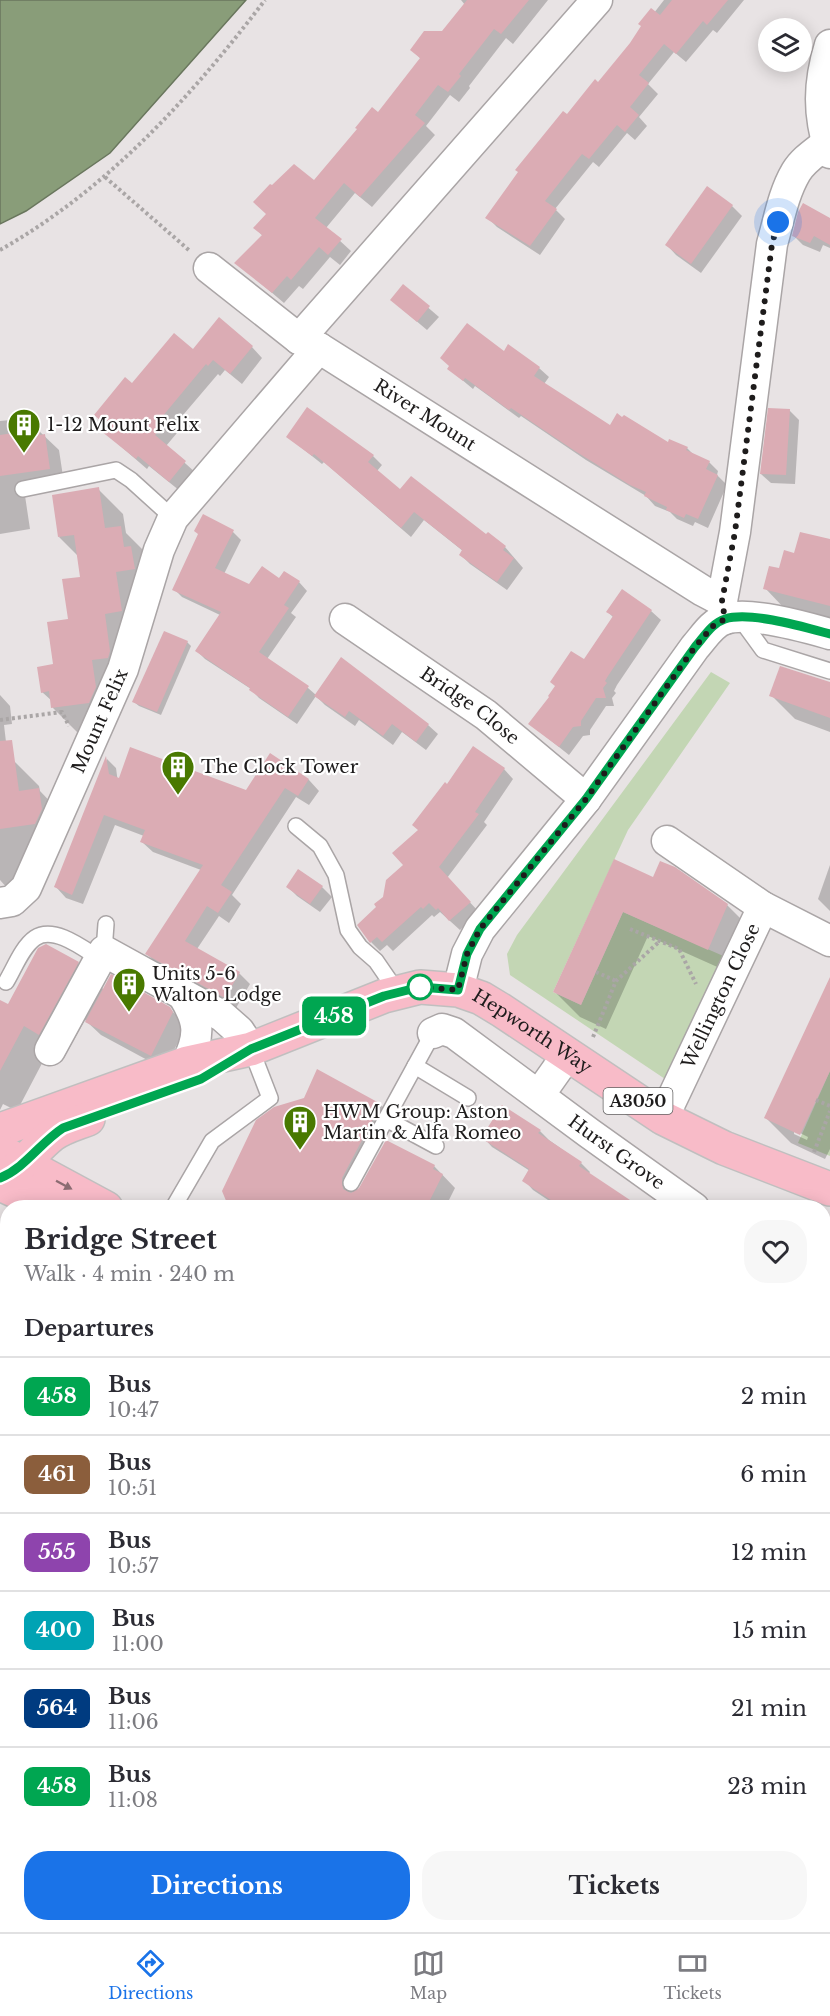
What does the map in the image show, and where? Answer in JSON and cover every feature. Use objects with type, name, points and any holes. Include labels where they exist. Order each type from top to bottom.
[{"type":"main road","name":"A3050","points":[[6,1169],[63,1128],[201,1079],[251,1049],[384,996],[420,987],[458,990]]},
{"type":"main road","name":"Hepworth Way","points":[[458,990],[481,998],[579,1047],[663,1118],[724,1148],[830,1190]]},
{"type":"main road","name":"A3050","points":[[0,1130],[187,1063],[251,1049]]},
{"type":"main road","points":[[6,1169],[43,1200]]},
{"type":"main road","points":[[6,1169],[85,1200]]},
{"type":"street","points":[[172,518],[309,343],[597,0]]},
{"type":"street","points":[[458,990],[467,954],[480,929],[586,799],[695,647],[713,626],[731,612],[735,532],[772,244],[784,200],[796,172],[805,161],[829,148],[820,103],[820,86],[830,45]]},
{"type":"street","name":"River Mount","points":[[209,268],[309,343],[703,591],[731,612],[830,634]]},
{"type":"street","name":"Mount Felix","points":[[0,903],[12,901],[26,888],[31,878],[123,669],[159,550],[172,518]]},
{"type":"street","name":"Bridge Close","points":[[345,619],[486,715],[586,799]]},
{"type":"street","name":"Wellington Close","points":[[667,842],[763,907],[830,941]]},
{"type":"street","name":"Wellington Close","points":[[663,1118],[763,907]]},
{"type":"street","points":[[50,1050],[103,944],[222,1016],[239,1031],[251,1049]]},
{"type":"street","points":[[183,994],[195,1014],[197,1029],[195,1045],[187,1063]]},
{"type":"street","name":"Hurst Grove","points":[[433,1033],[442,1029],[454,1033],[683,1200]]},
{"type":"street","points":[[539,1095],[579,1047]]},
{"type":"lane","points":[[23,489],[116,470],[131,480],[172,518]]},
{"type":"lane","points":[[731,612],[747,628],[763,650],[830,671]]},
{"type":"lane","points":[[296,826],[320,846],[336,875],[348,930],[360,947],[376,961],[398,993]]},
{"type":"lane","points":[[6,982],[28,946],[36,938],[50,934],[103,944]]},
{"type":"lane","points":[[351,1183],[433,1033]]},
{"type":"lane","points":[[178,1200],[212,1141],[270,1098],[251,1049]]},
{"type":"lane","points":[[415,1066],[468,1098]]},
{"type":"lane","points":[[386,1119],[436,1146]]},
{"type":"path","points":[[0,250],[77,200],[105,177],[163,121],[233,42],[265,0]]},
{"type":"path","points":[[105,177],[209,268]]},
{"type":"path","points":[[0,720],[62,712],[73,735]]},
{"type":"path","points":[[630,929],[678,949],[711,1014]]},
{"type":"path","points":[[579,1047],[616,981],[660,941]]},
{"type":"path","points":[[596,972],[616,981]]},
{"type":"path","points":[[816,1100],[830,1106]]},
{"type":"path","points":[[811,1158],[830,1111]]},
{"type":"shaded area","points":[[0,0],[246,0],[110,153],[26,211],[0,224]]},
{"type":"shaded area","points":[[711,672],[730,683],[628,830],[553,992],[581,1005],[623,912],[737,962],[677,1087],[510,975],[507,954],[517,935]]},
{"type":"shaded area","points":[[830,1071],[830,1156],[798,1143]]},
{"type":"building","points":[[467,0],[529,0],[501,34],[494,29],[448,92],[438,85],[415,115],[425,123],[360,197],[344,183],[315,218],[342,239],[328,255],[319,247],[291,280],[287,276],[272,293],[234,263],[262,235],[253,228],[266,214],[253,202],[294,164],[314,180],[357,129],[355,128],[372,107],[378,112],[420,58],[410,50],[424,31],[442,31]]},
{"type":"building","points":[[672,0],[728,0],[707,25],[703,21],[676,54],[664,44],[639,75],[649,83],[630,107],[639,115],[625,132],[617,125],[589,159],[582,154],[545,201],[557,209],[530,246],[485,218],[518,172],[515,170],[563,111],[567,114],[595,79],[598,82],[630,43],[641,26],[638,24],[651,8],[660,15]]},
{"type":"building","points":[[707,186],[733,205],[691,264],[665,245]]},
{"type":"building","points":[[803,203],[830,218],[830,245],[814,236],[810,243],[792,236],[798,212]]},
{"type":"building","points":[[403,284],[430,306],[417,322],[390,300]]},
{"type":"building","points":[[219,317],[253,346],[230,374],[213,360],[208,366],[206,364],[162,417],[167,421],[155,435],[186,461],[169,482],[138,456],[136,459],[101,431],[106,425],[94,415],[125,377],[132,383],[174,333],[193,349]]},
{"type":"building","points":[[467,323],[504,351],[508,344],[540,367],[534,376],[610,425],[617,413],[622,417],[624,415],[668,442],[669,439],[688,447],[686,450],[710,461],[706,469],[718,475],[698,519],[686,514],[684,518],[666,510],[667,507],[644,496],[646,492],[630,485],[511,408],[509,410],[465,378],[463,381],[447,369],[449,366],[440,358]]},
{"type":"building","points":[[307,407],[374,455],[368,462],[400,489],[411,476],[486,534],[488,532],[506,546],[503,550],[514,558],[497,582],[459,555],[462,550],[414,512],[401,528],[314,454],[312,456],[286,437]]},
{"type":"building","points":[[768,408],[790,409],[786,475],[760,474]]},
{"type":"building","name":"1-12 Mount Felix","points":[[40,429],[40,435],[45,434],[50,469],[0,476],[0,435]]},
{"type":"building","points":[[99,487],[105,528],[121,526],[124,547],[131,546],[135,569],[116,572],[122,611],[105,614],[110,651],[108,658],[92,660],[96,687],[89,703],[51,708],[49,691],[41,693],[37,667],[53,664],[47,622],[68,619],[62,579],[80,577],[74,535],[58,537],[52,495]]},
{"type":"building","points":[[203,514],[234,530],[215,568],[249,584],[262,566],[279,578],[284,571],[300,581],[284,605],[289,608],[259,652],[309,686],[288,717],[195,651],[221,612],[172,590],[198,534],[194,531]]},
{"type":"building","points":[[800,532],[830,539],[830,606],[763,589],[769,566],[779,568],[784,550],[794,553]]},
{"type":"building","points":[[622,589],[652,610],[605,681],[607,683],[603,688],[606,698],[596,698],[581,721],[581,726],[573,727],[559,747],[528,724],[549,697],[555,686],[550,682],[571,651],[584,659],[613,616],[606,612]]},
{"type":"building","points":[[164,631],[188,641],[157,712],[132,702]]},
{"type":"building","points":[[341,657],[429,724],[416,742],[392,724],[383,736],[349,711],[345,717],[314,696]]},
{"type":"building","points":[[780,666],[830,682],[830,718],[769,696]]},
{"type":"building","points":[[12,740],[19,791],[39,788],[42,809],[35,824],[0,829],[0,741]]},
{"type":"building","points":[[473,746],[505,768],[475,812],[479,814],[439,867],[471,902],[449,921],[438,908],[436,910],[429,903],[423,909],[421,907],[382,942],[377,937],[370,943],[357,925],[376,907],[374,904],[383,897],[386,880],[403,865],[392,853],[418,830],[412,825],[445,782],[447,784]]},
{"type":"building","points":[[130,747],[246,790],[270,753],[309,779],[298,796],[285,788],[221,885],[232,892],[218,913],[207,906],[185,941],[240,972],[225,998],[145,954],[203,865],[140,842],[145,830],[104,815],[72,895],[54,887],[106,756],[109,774],[119,778]]},
{"type":"building","points":[[614,859],[653,877],[660,861],[675,867],[728,904],[708,950],[623,912],[581,1005],[553,992]]},
{"type":"building","points":[[298,869],[323,886],[310,904],[286,887]]},
{"type":"building","points":[[46,944],[79,962],[39,1035],[24,1026],[0,1071],[0,1000],[8,1004],[38,948]]},
{"type":"building","name":"Units 5-6 Walton Lodge","points":[[111,974],[170,1007],[173,1012],[151,1056],[85,1022]]},
{"type":"building","points":[[830,977],[830,1071],[800,1135],[764,1118]]},
{"type":"building","name":"HWM Group: Aston Martin & Alfa Romeo","points":[[317,1069],[381,1104],[342,1178],[343,1189],[351,1193],[359,1188],[386,1140],[435,1165],[433,1169],[443,1174],[430,1200],[226,1200],[222,1191],[256,1120],[274,1107],[304,1098]]},
{"type":"building","points":[[502,1105],[541,1130],[538,1133],[582,1162],[579,1166],[630,1200],[551,1200],[522,1181],[529,1169],[481,1138]]},
{"type":"bus line","name":"458","points":[[0,1178],[11,1174],[51,1136],[63,1128],[201,1079],[251,1049],[384,996],[420,987],[458,990],[467,954],[480,929],[586,799],[695,647],[713,626],[725,619],[745,616],[802,626],[830,634]]},
{"type":"place","name":"1-12 Mount Felix","points":[[24,454]]},
{"type":"place","name":"The Clock Tower","points":[[178,796]]},
{"type":"place","name":"Units 5-6 Walton Lodge","points":[[129,1013]]},
{"type":"place","name":"HWM Group: Aston Martin & Alfa Romeo","points":[[300,1151]]},
{"type":"route","points":[[420,987],[458,990],[467,954],[480,929],[586,799],[695,647],[713,626],[725,619],[722,601],[735,532],[772,244],[778,222]]}]
